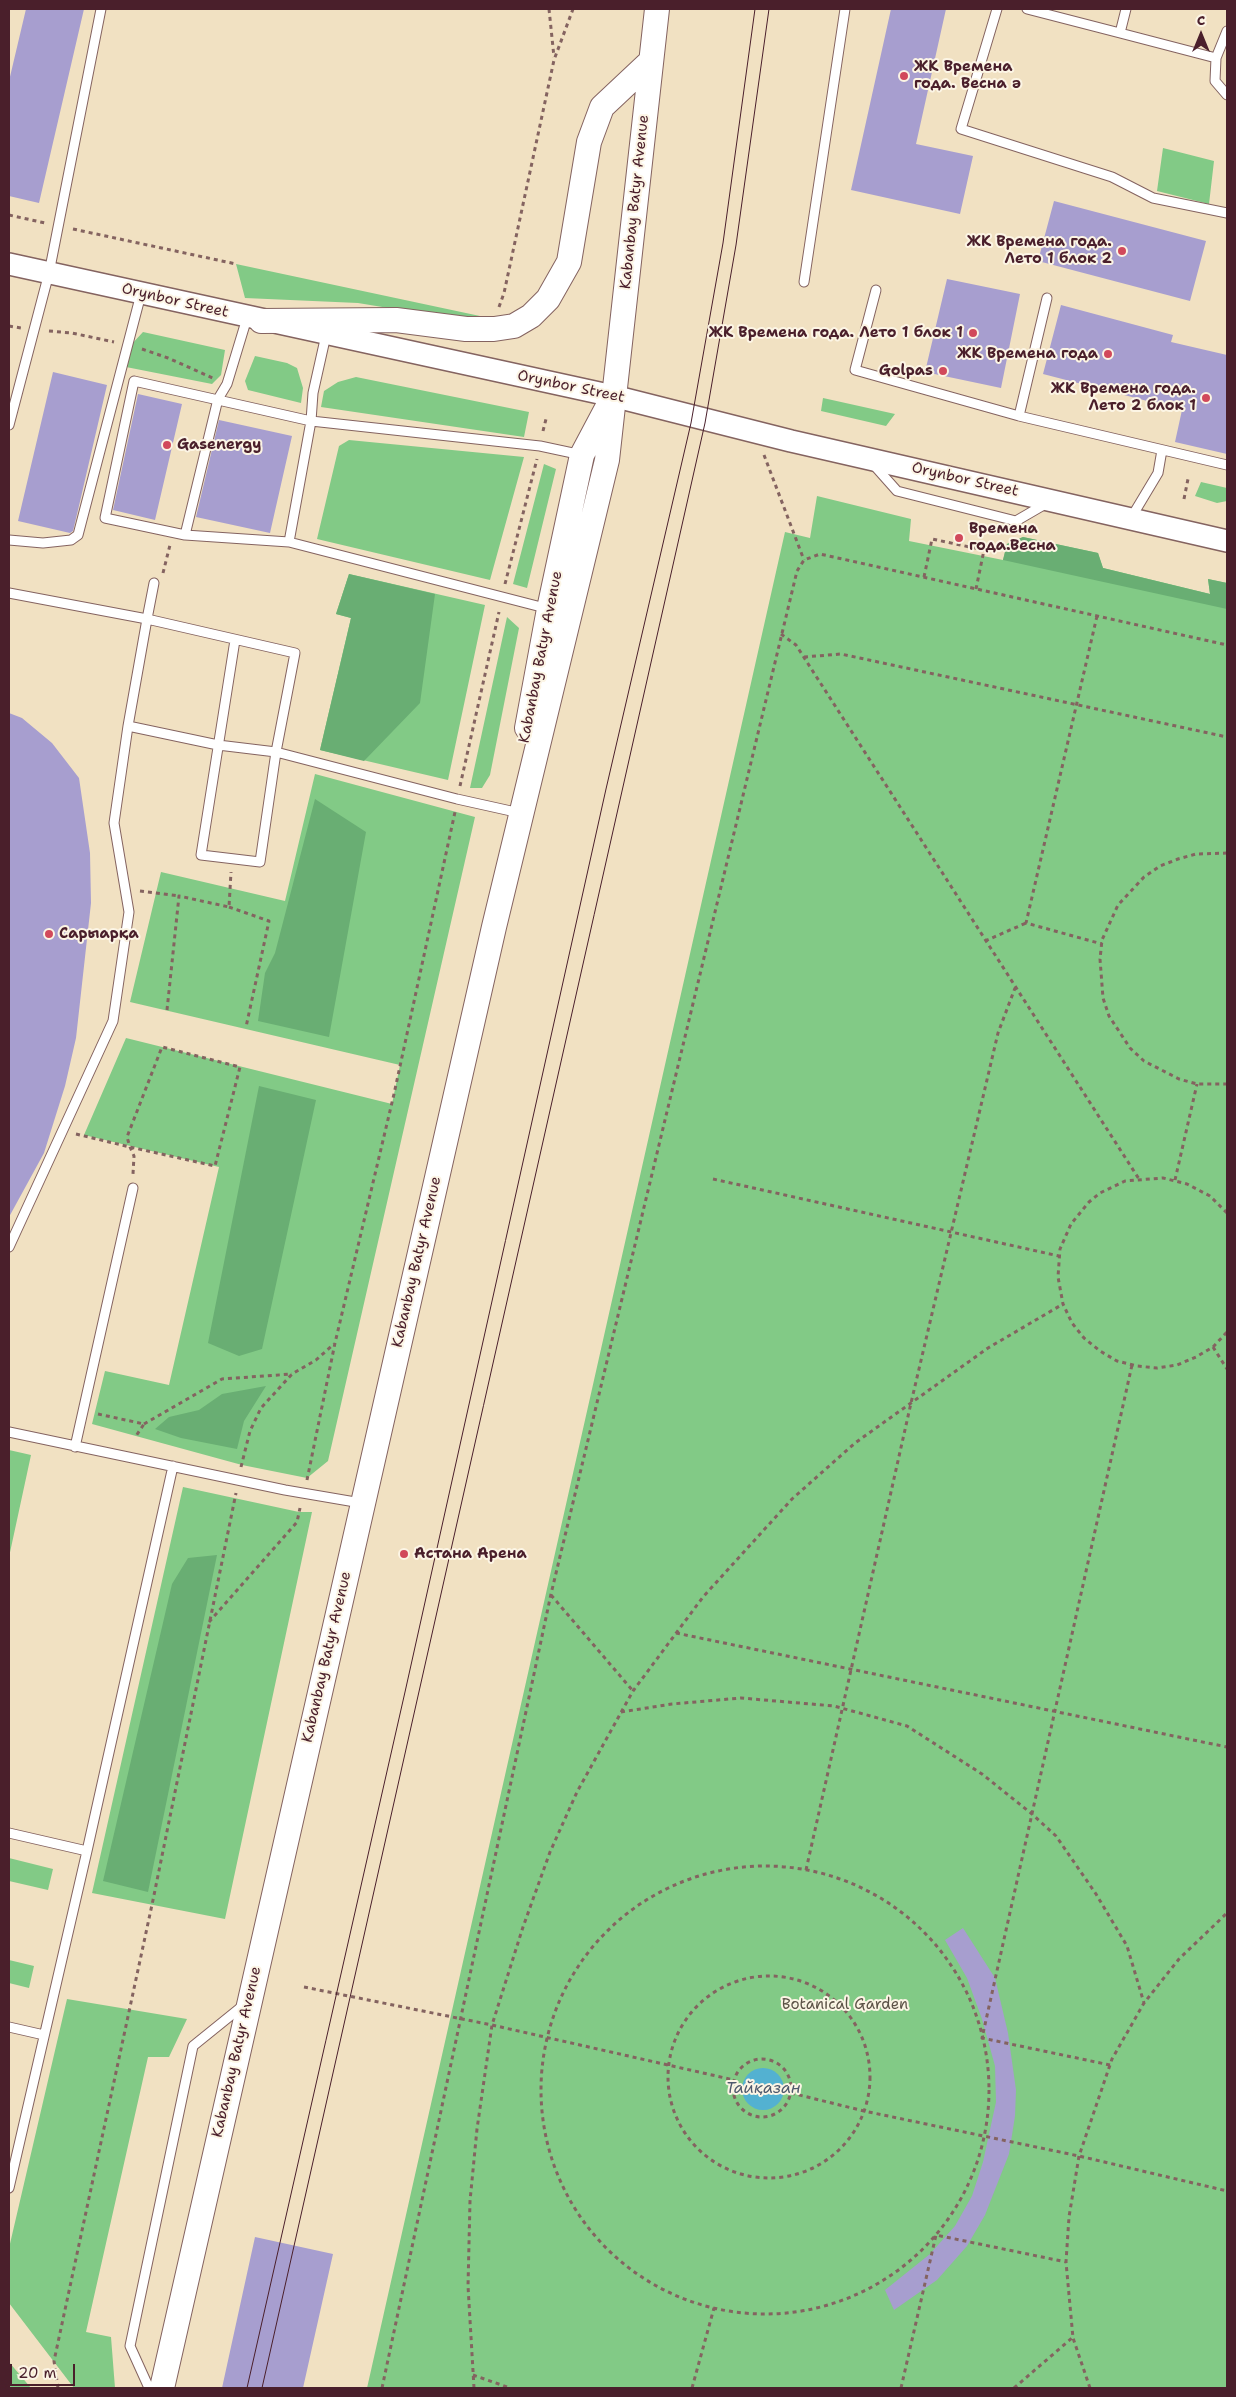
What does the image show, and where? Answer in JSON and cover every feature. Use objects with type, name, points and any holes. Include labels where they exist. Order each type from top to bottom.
[{"type":"main road","name":"Kabanbay Batyr Avenue","points":[[162,2388],[494,927],[607,460],[657,9]]},
{"type":"main road","points":[[254,319],[388,320],[466,329],[494,330],[514,326],[531,316],[548,299],[569,262],[589,142],[602,107],[651,61]]},
{"type":"main road","name":"Kabanbay Batyr Avenue","points":[[494,927],[511,811],[549,609],[582,455],[613,396]]},
{"type":"street","name":"Orynbor Street","points":[[9,264],[613,396],[867,458],[1227,541]]},
{"type":"street","name":"Orynbor Street","points":[[1130,518],[1176,534],[1227,546]]},
{"type":"lane","points":[[9,425],[49,273],[101,9]]},
{"type":"lane","points":[[804,282],[845,9]]},
{"type":"lane","points":[[997,9],[961,129],[1112,177],[1153,198],[1227,213]]},
{"type":"lane","points":[[1027,9],[1216,58]]},
{"type":"lane","points":[[1120,33],[1126,9]]},
{"type":"lane","points":[[1227,30],[1216,58],[1215,82],[1227,95]]},
{"type":"lane","points":[[876,290],[855,370],[1019,416],[1227,465]]},
{"type":"lane","points":[[9,540],[43,543],[71,540],[78,535],[141,294]]},
{"type":"lane","points":[[1019,416],[1046,298]]},
{"type":"lane","points":[[185,535],[218,399],[227,384],[254,319]]},
{"type":"lane","points":[[289,542],[311,421],[313,393],[326,334]]},
{"type":"lane","points":[[549,609],[289,542],[185,535],[105,518],[134,381],[311,421],[540,446],[582,455]]},
{"type":"lane","points":[[1130,518],[1158,472],[1162,450]]},
{"type":"lane","points":[[1199,534],[1227,532]]},
{"type":"lane","points":[[9,1247],[113,1021],[129,912],[114,823],[128,726],[154,582]]},
{"type":"lane","points":[[9,593],[147,620],[295,653],[276,752],[260,862],[201,855],[235,640]]},
{"type":"lane","points":[[128,726],[218,745],[276,752],[457,799],[511,811]]},
{"type":"lane","points":[[75,1447],[132,1188]]},
{"type":"lane","points":[[9,1432],[303,1493],[362,1503]]},
{"type":"lane","points":[[9,2188],[173,1466]]},
{"type":"lane","points":[[9,1833],[87,1851]]},
{"type":"lane","points":[[150,2388],[130,2346],[193,2046],[249,2000]]},
{"type":"lane","points":[[9,2026],[44,2034]]},
{"type":"path","points":[[549,9],[554,60]]},
{"type":"path","points":[[497,310],[504,293],[554,60],[573,9]]},
{"type":"path","points":[[9,215],[236,264]]},
{"type":"path","points":[[9,326],[72,333],[128,345],[168,358],[227,384]]},
{"type":"path","points":[[58,2388],[54,2361],[153,1900],[210,1622],[297,1522],[335,1343],[394,1094],[502,598],[546,420]]},
{"type":"path","points":[[755,431],[804,560]]},
{"type":"path","points":[[1184,499],[1188,479]]},
{"type":"path","points":[[154,582],[166,570],[173,532]]},
{"type":"path","points":[[924,577],[932,539],[984,550],[976,589]]},
{"type":"path","points":[[382,2388],[551,1594],[797,571],[804,560],[820,554],[1227,645]]},
{"type":"path","points":[[1026,923],[1097,616]]},
{"type":"path","points":[[781,634],[796,645],[804,657],[1139,1179]]},
{"type":"path","points":[[804,657],[841,654],[1227,737]]},
{"type":"path","points":[[1227,853],[1196,854],[1178,858],[1160,866],[1144,877],[1118,905],[1109,922],[1102,944],[1100,979],[1103,998],[1118,1033],[1137,1054],[1161,1071],[1197,1084],[1227,1084]]},
{"type":"path","points":[[229,907],[232,859]]},
{"type":"path","points":[[126,889],[179,896],[229,907],[269,921],[246,1027]]},
{"type":"path","points":[[168,1010],[179,896]]},
{"type":"path","points":[[985,941],[1026,923],[1102,944]]},
{"type":"path","points":[[806,1870],[911,1403],[998,1033],[1015,988]]},
{"type":"path","points":[[64,1131],[130,1147],[215,1166],[240,1068],[162,1047],[127,1137],[130,1147],[134,1156],[132,1188]]},
{"type":"path","points":[[1175,1180],[1197,1084]]},
{"type":"path","points":[[713,1179],[1059,1256]]},
{"type":"path","points":[[1227,1213],[1199,1189],[1175,1180],[1139,1179],[1112,1186],[1089,1202],[1071,1224],[1059,1256],[1058,1277],[1063,1304],[1072,1323],[1084,1338],[1100,1351],[1117,1361],[1157,1368],[1177,1365],[1196,1358],[1213,1347],[1227,1332]]},
{"type":"path","points":[[474,2388],[468,2286],[470,2201],[477,2130],[492,2025],[550,1852],[577,1792],[633,1691],[703,1596],[792,1499],[855,1444],[911,1403],[988,1348],[1063,1304]]},
{"type":"path","points":[[1213,1347],[1227,1369]]},
{"type":"path","points":[[982,2038],[1132,1365]]},
{"type":"path","points":[[136,1436],[144,1424],[222,1379],[292,1374]]},
{"type":"path","points":[[83,1410],[144,1424]]},
{"type":"path","points":[[551,1594],[633,1691]]},
{"type":"path","points":[[676,1633],[1227,1747]]},
{"type":"path","points":[[621,1712],[672,1704],[741,1698],[842,1708],[907,1726],[982,1774],[1056,1836],[1096,1894],[1127,1946],[1144,2003]]},
{"type":"path","points":[[758,1866],[806,1870],[852,1884],[895,1907],[932,1940],[960,1979],[980,2023],[989,2071],[988,2119],[976,2166],[959,2201],[925,2248],[887,2279],[844,2300],[796,2312],[748,2314],[714,2308],[700,2305],[656,2286],[616,2258],[583,2222],[559,2180],[544,2134],[540,2085],[546,2037],[563,1992],[589,1951],[623,1916],[664,1890],[710,1873],[758,1866]]},
{"type":"path","points":[[1090,2388],[1073,2338],[1066,2262],[1069,2217],[1079,2156],[1110,2065],[1144,2003],[1178,1959],[1227,1913]]},
{"type":"path","points":[[757,1977],[776,1977],[798,1981],[828,1996],[842,2008],[862,2038],[868,2056],[870,2094],[856,2128],[832,2156],[799,2174],[762,2178],[744,2175],[710,2159],[696,2147],[684,2132],[670,2098],[669,2065],[674,2044],[682,2027],[706,1999],[721,1988],[738,1981],[757,1977]]},
{"type":"path","points":[[304,1987],[492,2025],[734,2080]]},
{"type":"path","points":[[982,2038],[1110,2065]]},
{"type":"path","points":[[754,2060],[774,2061],[788,2074],[791,2093],[788,2102],[774,2114],[756,2116],[740,2106],[735,2098],[734,2080],[745,2064],[754,2060]]},
{"type":"path","points":[[791,2093],[864,2111],[1079,2156],[1227,2191]]},
{"type":"path","points":[[936,2234],[1066,2262]]},
{"type":"path","points":[[901,2388],[936,2234]]},
{"type":"path","points":[[692,2388],[714,2308]]},
{"type":"path","points":[[1014,2388],[1073,2338]]},
{"type":"path","points":[[473,2375],[510,2388]]},
{"type":"green space","points":[[1163,148],[1214,161],[1209,204],[1157,191]]},
{"type":"green space","points":[[236,264],[494,319],[431,315],[358,303],[245,298]]},
{"type":"green space","points":[[143,332],[225,350],[221,375],[212,384],[126,367],[130,346]]},
{"type":"green space","points":[[255,356],[287,363],[297,368],[303,388],[301,403],[248,390],[245,381]]},
{"type":"green space","points":[[356,377],[529,412],[524,437],[321,407],[324,391],[338,382]]},
{"type":"green space","points":[[823,398],[895,414],[886,426],[821,411]]},
{"type":"green space","points":[[349,440],[524,457],[490,580],[317,539],[339,446]]},
{"type":"green space","points":[[544,464],[556,469],[527,588],[513,584]]},
{"type":"green space","points":[[1201,482],[1227,488],[1227,501],[1217,503],[1195,496]]},
{"type":"green space","name":"Botanical Garden","points":[[817,496],[911,519],[909,541],[1003,560],[1007,544],[1023,537],[1098,553],[1103,568],[1210,594],[1208,579],[1227,583],[1227,2388],[367,2388],[785,532],[810,538]]},
{"type":"green space","points":[[1023,537],[1098,553],[1103,568],[1210,594],[1208,579],[1227,583],[1227,609],[1003,560],[1007,544]]},
{"type":"green space","points":[[349,574],[485,605],[448,780],[320,750],[351,618],[336,614]]},
{"type":"green space","points":[[349,574],[435,594],[420,703],[364,761],[320,750],[351,618],[336,614]]},
{"type":"green space","points":[[507,617],[519,628],[490,775],[482,788],[470,788]]},
{"type":"green space","points":[[315,774],[475,817],[328,1461],[307,1478],[242,1465],[92,1424],[105,1371],[169,1385],[219,1167],[84,1135],[126,1038],[392,1104],[400,1065],[130,1002],[161,872],[285,901]]},
{"type":"green space","points":[[315,799],[366,832],[329,1037],[258,1021],[265,973],[275,953]]},
{"type":"green space","points":[[259,1086],[316,1100],[262,1349],[239,1356],[208,1343]]},
{"type":"green space","points":[[266,1386],[244,1421],[237,1449],[181,1438],[155,1429],[169,1417],[199,1410],[222,1394]]},
{"type":"green space","points":[[9,1450],[31,1455],[9,1557]]},
{"type":"green space","points":[[183,1487],[299,1512],[312,1512],[225,1919],[92,1893]]},
{"type":"green space","points":[[217,1555],[148,1892],[103,1881],[172,1584],[188,1558]]},
{"type":"green space","points":[[9,1858],[53,1869],[48,1890],[9,1881]]},
{"type":"green space","points":[[9,1960],[34,1966],[29,1988],[9,1983]]},
{"type":"green space","points":[[67,1999],[187,2019],[169,2057],[148,2057],[86,2332],[111,2337],[115,2388],[74,2388],[9,2303],[9,2248]]},
{"type":"green space","points":[[9,2362],[31,2388],[9,2388]]},
{"type":"water","name":"Тайқазан","points":[[759,2068],[767,2068],[778,2074],[784,2089],[778,2104],[767,2110],[759,2110],[748,2104],[742,2093],[742,2085],[748,2074]]},
{"type":"building","points":[[26,9],[84,9],[39,203],[9,196],[9,81]]},
{"type":"building","name":"ЖК Времена года. Весна ә","points":[[891,9],[946,9],[916,144],[973,156],[960,214],[851,190]]},
{"type":"building","name":"ЖК Времена года. Лето 1 блок 2","points":[[1054,201],[1206,241],[1190,301],[1038,261]]},
{"type":"building","name":"ЖК Времена года. Лето 1 блок 1","points":[[947,279],[1020,294],[1001,388],[925,372]]},
{"type":"building","points":[[1061,305],[1173,335],[1171,342],[1227,355],[1227,454],[1175,442],[1182,410],[1043,374]]},
{"type":"building","points":[[53,372],[107,385],[73,531],[70,533],[18,521]]},
{"type":"building","points":[[138,394],[182,404],[155,520],[113,510]]},
{"type":"building","points":[[219,420],[292,436],[270,533],[196,517]]},
{"type":"building","name":"Сарыарқа","points":[[9,713],[22,718],[52,743],[79,778],[90,853],[91,903],[76,1038],[65,1086],[44,1153],[9,1217]]},
{"type":"building","points":[[963,1928],[995,1978],[1008,2033],[1016,2090],[1015,2116],[1009,2154],[985,2215],[967,2246],[937,2280],[894,2310],[885,2290],[930,2254],[955,2226],[972,2196],[983,2162],[996,2102],[995,2066],[982,2019],[967,1978],[945,1940]]},
{"type":"building","points":[[255,2237],[333,2254],[303,2388],[222,2388]]},
{"type":"tram line","points":[[247,2388],[405,1692],[606,789],[691,423],[723,243],[755,9]]},
{"type":"tram line","points":[[262,2388],[705,423],[736,245],[769,9]]},
{"type":"place","name":"ЖК Времена года. Весна ә","points":[[904,76]]},
{"type":"place","name":"ЖК Времена года. Лето 1 блок 2","points":[[1122,251]]},
{"type":"place","name":"ЖК Времена года. Лето 1 блок 1","points":[[973,333]]},
{"type":"place","name":"ЖК Времена года","points":[[1108,354]]},
{"type":"place","name":"Golpas","points":[[943,371]]},
{"type":"place","name":"ЖК Времена года. Лето 2 блок 1","points":[[1206,398]]},
{"type":"place","name":"Gasenergy","points":[[167,445]]},
{"type":"place","name":"Времена года.Весна","points":[[959,538]]},
{"type":"place","name":"Сарыарқа","points":[[49,934]]},
{"type":"place","name":"Астана Арена","points":[[404,1554]]}]
